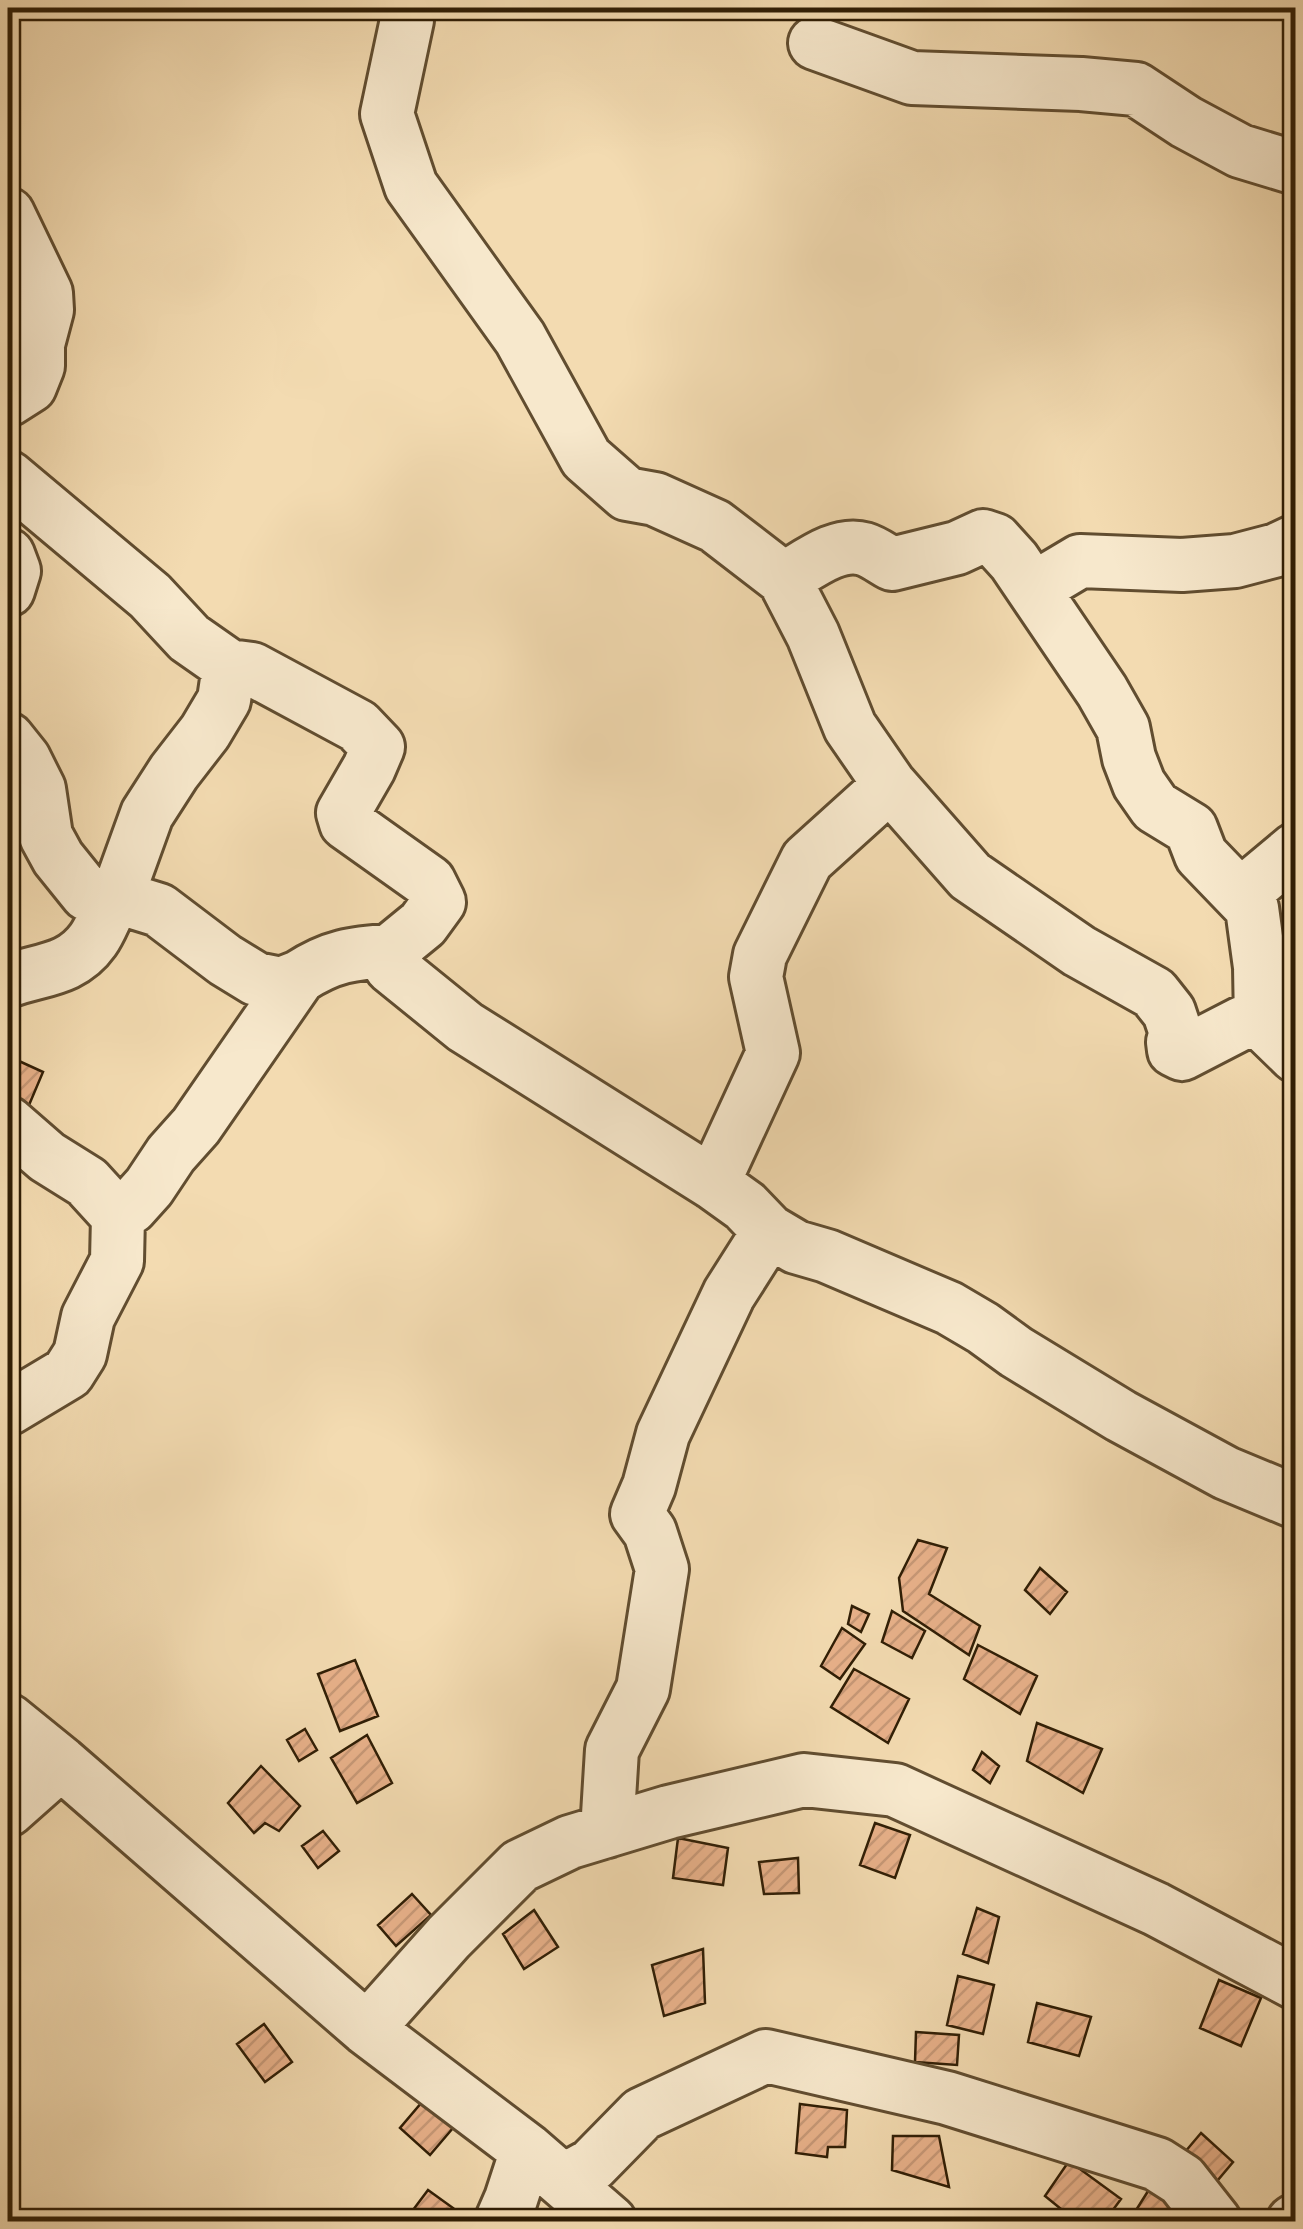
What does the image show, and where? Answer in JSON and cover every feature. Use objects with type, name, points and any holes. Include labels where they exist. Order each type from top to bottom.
[{"type":"street","points":[[407,8],[387,114],[411,186],[520,338],[586,458],[627,494],[656,500],[714,526],[784,579],[814,635],[850,727],[890,786],[970,876],[1079,952],[1154,993],[1169,1012],[1176,1033],[1174,1050],[1182,1054],[1242,1024],[1278,1039]]},
{"type":"street","points":[[815,43],[912,78],[1136,89],[1240,151],[1296,168]]},
{"type":"street","points":[[8,214],[46,293],[47,310],[38,344],[38,366],[30,386],[8,400]]},
{"type":"street","points":[[8,477],[150,596],[189,638],[229,666],[252,669],[358,726],[378,747],[343,813],[346,823],[429,882],[439,902],[423,924],[390,951],[352,953],[281,984],[256,979],[159,910],[87,894],[46,836],[39,788],[8,738]]},
{"type":"street","points":[[784,579],[832,552],[851,546],[868,550],[892,564],[957,548],[983,536],[996,540],[1102,691],[1123,728],[1139,784],[1154,808],[1192,829],[1200,855],[1252,908],[1260,967],[1278,1039]]},
{"type":"street","points":[[1032,589],[1080,561],[1182,566],[1289,550]]},
{"type":"street","points":[[8,556],[14,570],[8,590]]},
{"type":"street","points":[[8,981],[63,966],[93,941],[113,902],[146,814],[224,700],[229,666]]},
{"type":"street","points":[[713,1183],[773,1053],[756,977],[760,954],[807,860],[890,786]]},
{"type":"street","points":[[1240,895],[1296,849]]},
{"type":"street","points":[[390,951],[391,967],[465,1027],[713,1183],[745,1206],[769,1231],[796,1248],[827,1256],[948,1308],[1120,1416],[1226,1473],[1296,1502]]},
{"type":"street","points":[[118,1216],[149,1187],[196,1126],[300,978]]},
{"type":"street","points":[[8,1123],[47,1157],[87,1182],[118,1216],[117,1261],[88,1317],[80,1354],[68,1373],[8,1409]]},
{"type":"street","points":[[607,1831],[612,1750],[643,1689],[662,1570],[650,1532],[637,1514],[663,1434],[729,1294],[769,1231]]},
{"type":"street","points":[[8,1720],[367,2029],[545,2165],[610,2222]]},
{"type":"street","points":[[8,1810],[61,1763]]},
{"type":"street","points":[[367,2029],[449,1937],[520,1866],[570,1842],[669,1812],[804,1780],[895,1790],[1156,1909],[1296,1983]]},
{"type":"street","points":[[501,2222],[511,2199],[545,2165],[592,2164],[642,2114],[766,2056],[947,2098],[1157,2164],[1182,2180],[1216,2222]]},
{"type":"building","points":[[8,1056],[43,1072],[29,1105],[8,1095]]},
{"type":"building","points":[[918,1540],[947,1548],[929,1594],[980,1626],[969,1655],[903,1611],[899,1578]]},
{"type":"building","points":[[1040,1568],[1067,1592],[1050,1614],[1025,1590]]},
{"type":"building","points":[[852,1606],[869,1614],[861,1632],[848,1624]]},
{"type":"building","points":[[892,1611],[925,1631],[912,1658],[882,1642]]},
{"type":"building","points":[[842,1628],[865,1644],[840,1679],[821,1666]]},
{"type":"building","points":[[978,1645],[1037,1676],[1020,1714],[964,1679]]},
{"type":"building","points":[[355,1660],[378,1716],[340,1731],[318,1674]]},
{"type":"building","points":[[854,1669],[909,1699],[888,1743],[831,1707]]},
{"type":"building","points":[[1037,1723],[1102,1749],[1083,1793],[1027,1761]]},
{"type":"building","points":[[305,1729],[317,1750],[299,1761],[287,1740]]},
{"type":"building","points":[[367,1735],[392,1783],[357,1803],[331,1758]]},
{"type":"building","points":[[982,1752],[999,1766],[990,1783],[973,1770]]},
{"type":"building","points":[[261,1766],[300,1806],[279,1831],[265,1823],[254,1833],[228,1803]]},
{"type":"building","points":[[875,1823],[910,1835],[895,1878],[860,1865]]},
{"type":"building","points":[[323,1831],[339,1851],[318,1868],[302,1846]]},
{"type":"building","points":[[678,1838],[728,1848],[723,1885],[673,1878]]},
{"type":"building","points":[[798,1858],[799,1893],[764,1894],[759,1862]]},
{"type":"building","points":[[412,1894],[431,1915],[396,1946],[378,1925]]},
{"type":"building","points":[[977,1908],[999,1917],[988,1963],[963,1954]]},
{"type":"building","points":[[534,1910],[558,1947],[524,1969],[503,1934]]},
{"type":"building","points":[[703,1949],[705,2003],[664,2016],[652,1965]]},
{"type":"building","points":[[958,1976],[994,1985],[983,2034],[947,2025]]},
{"type":"building","points":[[1219,1980],[1261,1998],[1241,2046],[1200,2028]]},
{"type":"building","points":[[1037,2003],[1091,2017],[1079,2056],[1028,2042]]},
{"type":"building","points":[[264,2024],[292,2062],[265,2082],[237,2044]]},
{"type":"building","points":[[916,2032],[959,2035],[957,2065],[915,2062]]},
{"type":"building","points":[[428,2095],[459,2121],[430,2155],[400,2128]]},
{"type":"building","points":[[800,2104],[847,2110],[845,2147],[828,2147],[827,2157],[796,2153]]},
{"type":"building","points":[[1201,2133],[1233,2162],[1202,2199],[1174,2165]]},
{"type":"building","points":[[893,2136],[939,2136],[949,2187],[892,2170]]},
{"type":"building","points":[[1069,2161],[1121,2199],[1104,2222],[1077,2222],[1045,2196]]},
{"type":"building","points":[[1150,2188],[1186,2222],[1143,2222],[1133,2215]]},
{"type":"building","points":[[428,2190],[453,2208],[443,2222],[404,2222]]}]
